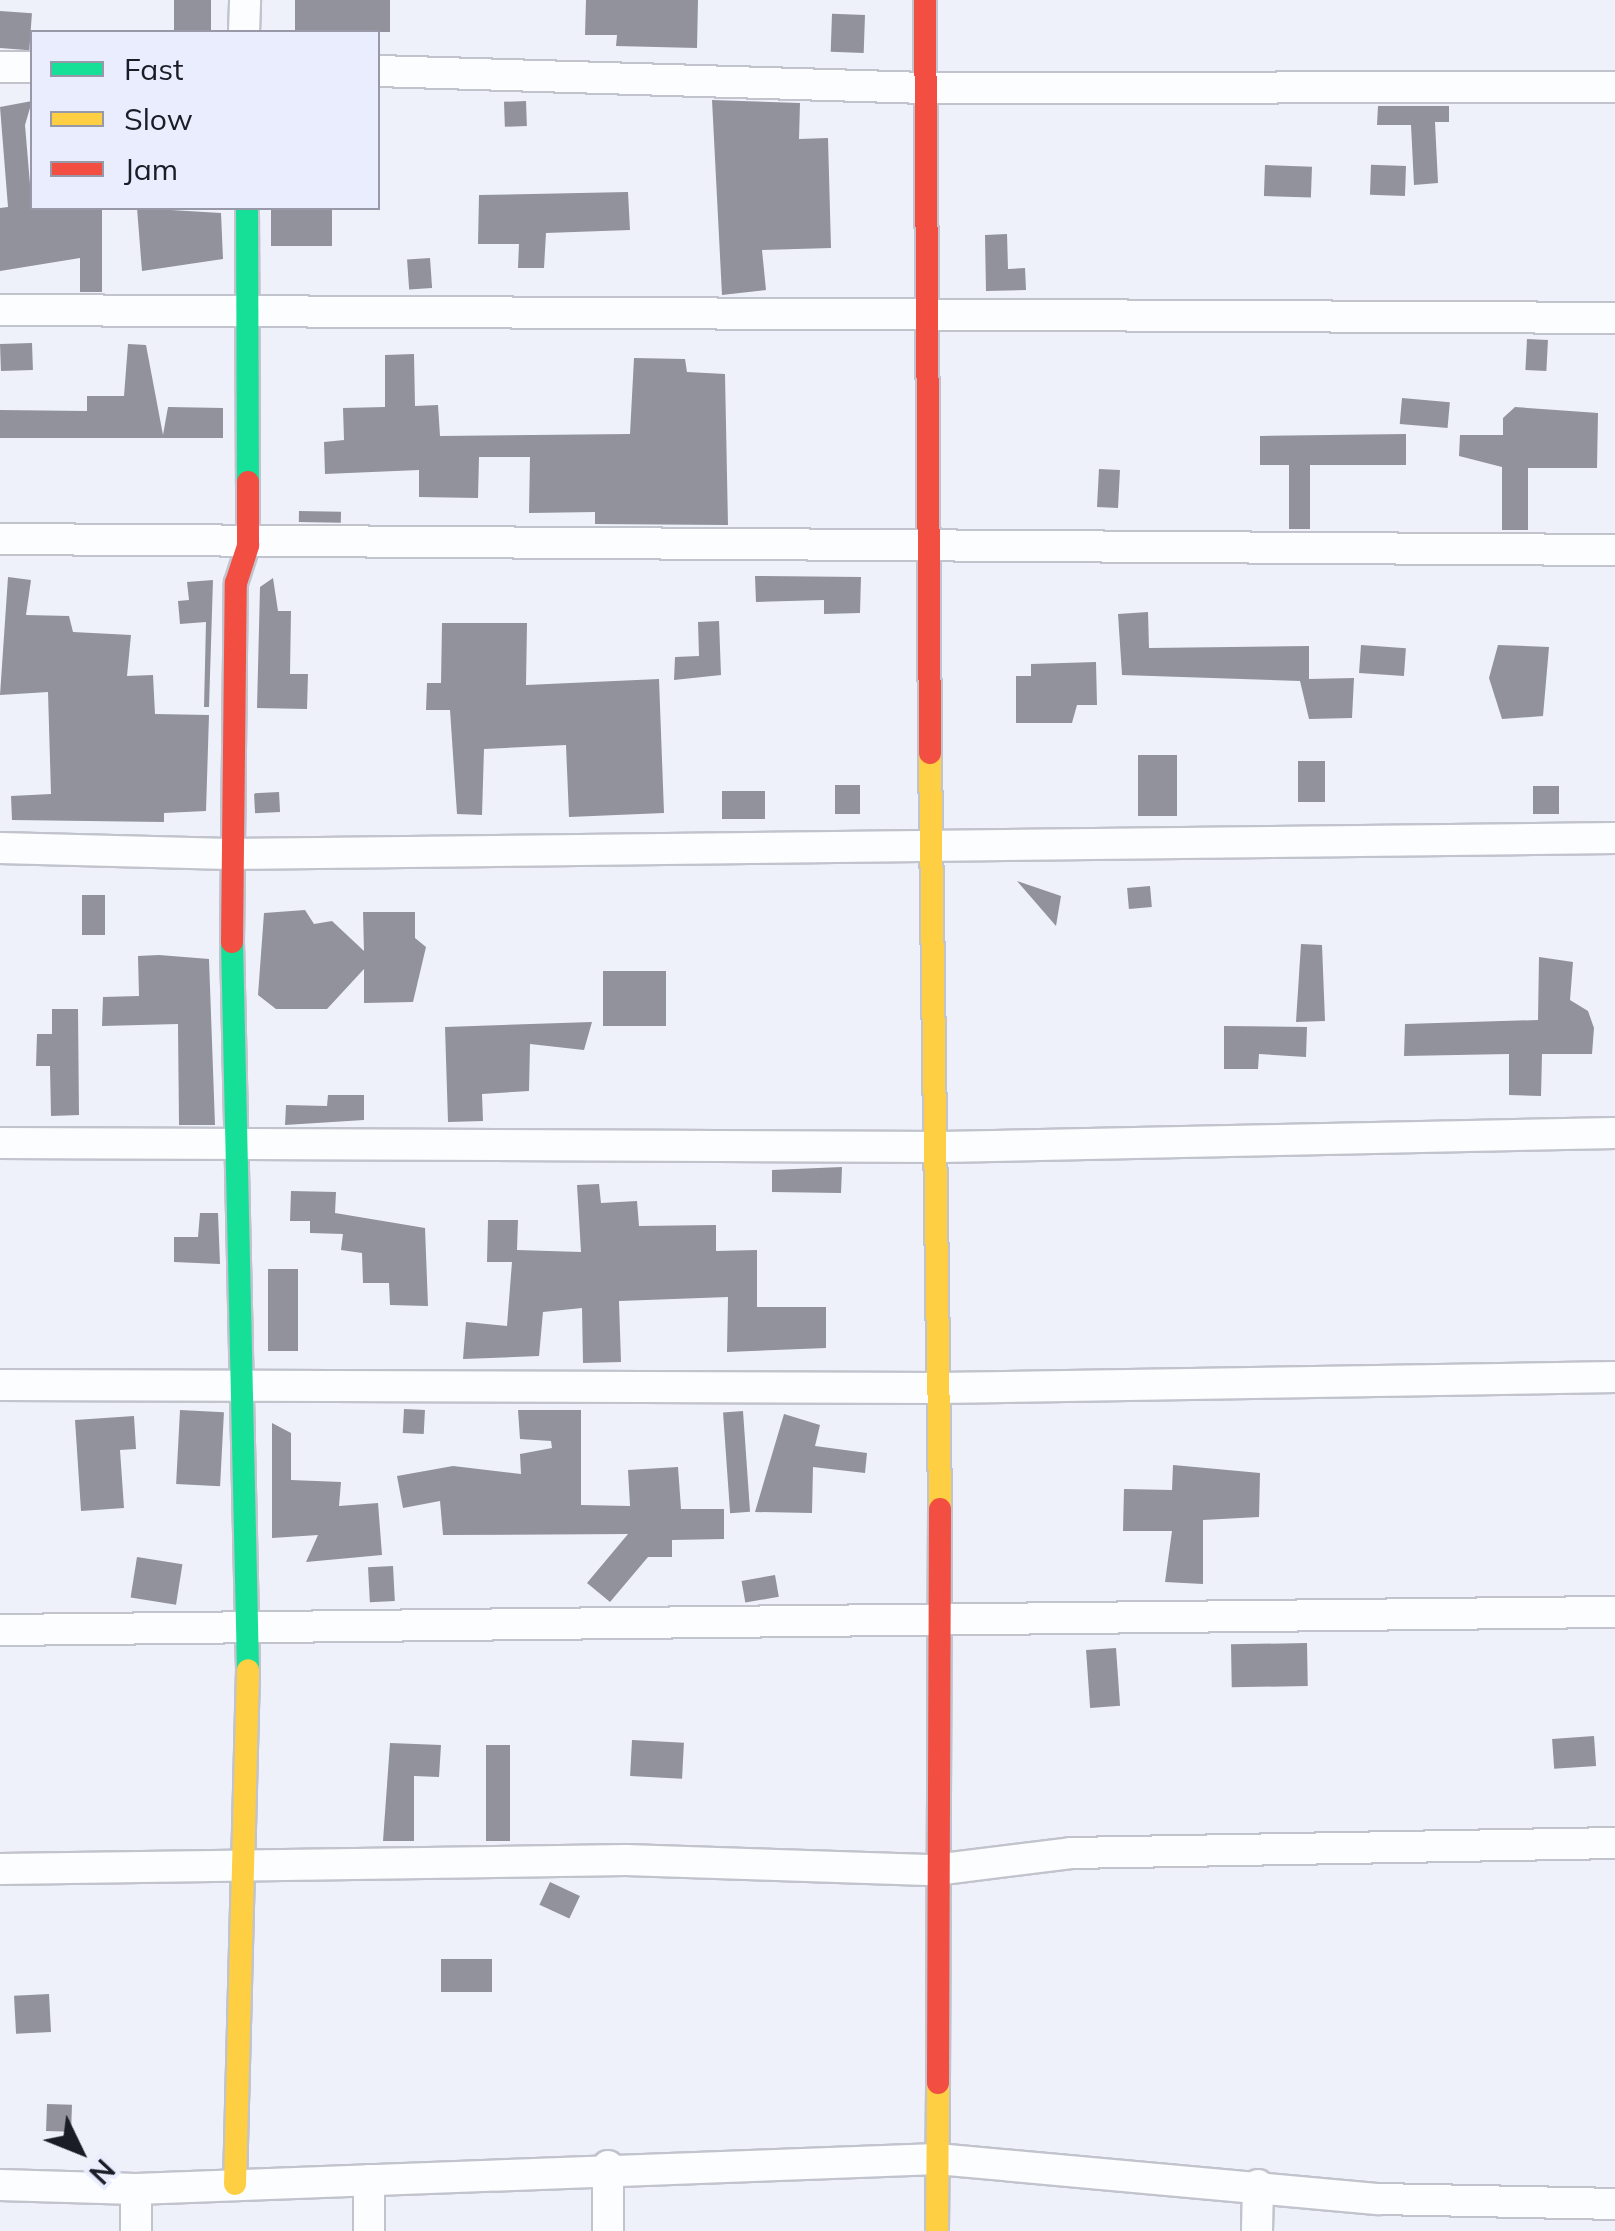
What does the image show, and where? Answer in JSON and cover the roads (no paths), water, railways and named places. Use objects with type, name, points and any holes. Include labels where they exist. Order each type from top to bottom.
[{"type":"street","points":[[244,30],[245,0]]},
{"type":"street","points":[[925,0],[925,550],[937,849],[942,1148],[936,2231]]},
{"type":"street","points":[[0,67],[30,67]]},
{"type":"street","points":[[380,71],[925,88],[1615,87]]},
{"type":"street","points":[[234,2184],[248,1865],[248,1381],[236,1143],[230,854],[236,583],[248,545],[248,210]]},
{"type":"street","points":[[0,310],[250,315],[1615,318]]},
{"type":"street","points":[[0,539],[248,545],[925,550],[1615,550]]},
{"type":"street","points":[[0,848],[230,854],[937,849],[1615,838]]},
{"type":"street","points":[[0,1143],[942,1148],[1615,1133]]},
{"type":"street","points":[[0,1385],[248,1381],[939,1388],[1615,1376]]},
{"type":"street","points":[[0,1630],[1615,1612]]},
{"type":"street","points":[[0,1869],[626,1860],[935,1870],[1071,1854],[1615,1842]]},
{"type":"street","points":[[0,2185],[136,2189],[608,2166],[937,2159],[1258,2185],[1491,2216],[1615,2204]]},
{"type":"street","points":[[608,2166],[608,2231]]},
{"type":"street","points":[[369,2180],[369,2231]]},
{"type":"street","points":[[1258,2185],[1258,2231]]},
{"type":"street","points":[[136,2189],[136,2231]]}]
